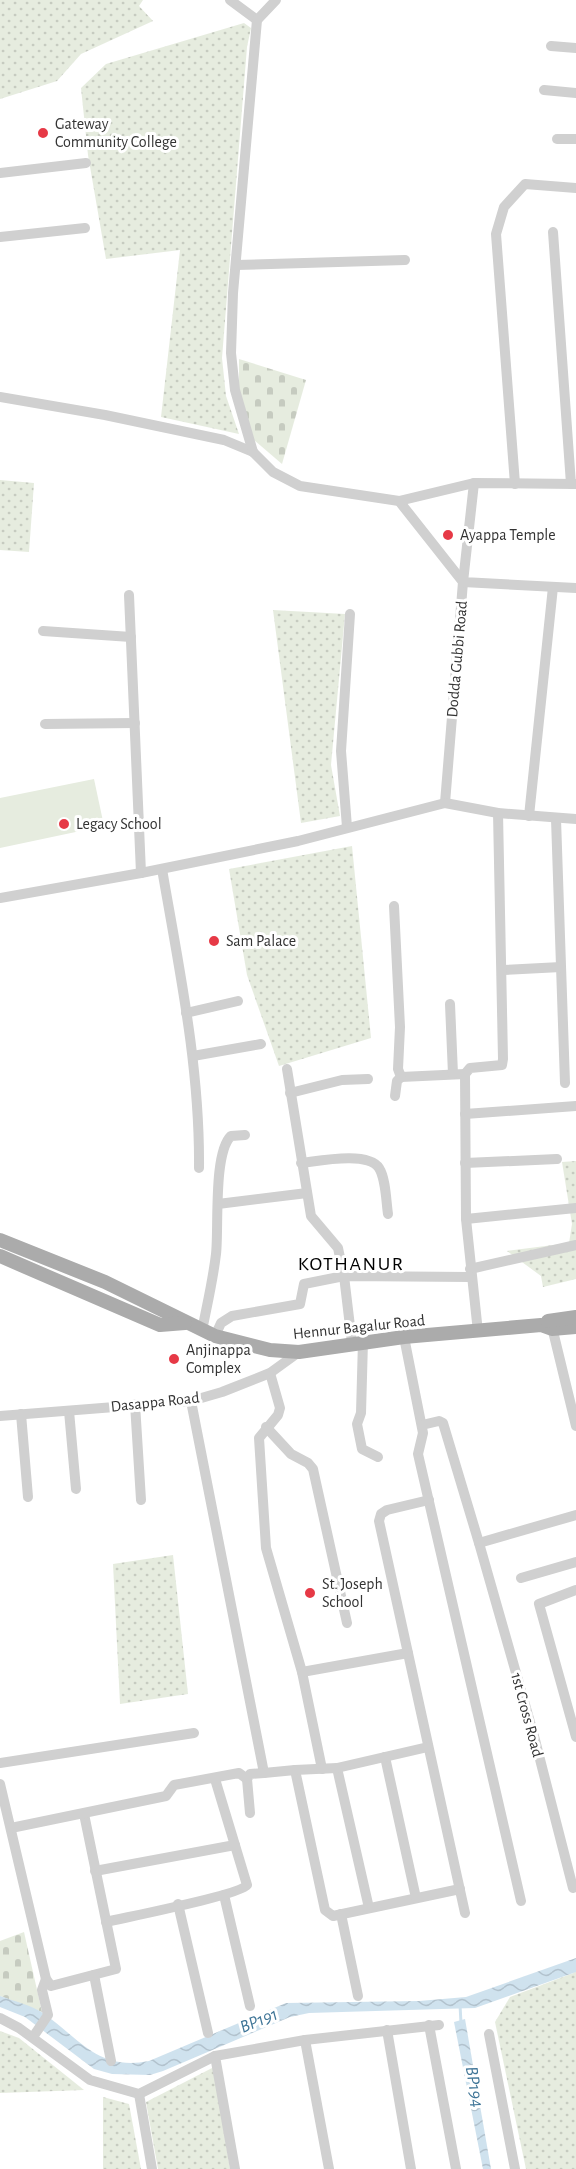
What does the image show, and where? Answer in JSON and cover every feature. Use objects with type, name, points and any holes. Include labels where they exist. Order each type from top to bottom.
[{"type":"main road","name":"Hennur Bagalur Road","points":[[0,1240],[105,1282],[177,1315],[185,1323],[208,1334],[250,1347],[299,1352],[404,1337],[548,1325],[576,1327]]},
{"type":"main road","name":"Hennur Bagalur Road","points":[[0,1257],[160,1325],[185,1323]]},
{"type":"main road","name":"Hennur Bagalur Road","points":[[548,1325],[576,1317]]},
{"type":"street","points":[[230,0],[257,20]]},
{"type":"street","points":[[253,452],[235,390],[231,353],[236,265],[257,20],[276,0]]},
{"type":"street","points":[[551,46],[576,48]]},
{"type":"street","points":[[544,90],[576,93]]},
{"type":"street","points":[[557,138],[576,139]]},
{"type":"street","points":[[0,173],[86,163]]},
{"type":"street","points":[[515,484],[496,234],[504,207],[525,184],[576,188]]},
{"type":"street","points":[[0,237],[85,228]]},
{"type":"street","points":[[0,397],[105,415],[224,440],[253,452],[280,477],[300,486],[399,501],[474,483],[574,483],[553,232]]},
{"type":"street","points":[[236,265],[405,260]]},
{"type":"street","points":[[474,483],[463,582],[576,588]]},
{"type":"street","name":"Dodda Gubbi Road","points":[[399,501],[463,582],[445,803]]},
{"type":"street","points":[[529,816],[552,587]]},
{"type":"street","points":[[129,595],[141,873]]},
{"type":"street","points":[[347,827],[341,751],[350,614]]},
{"type":"street","points":[[43,631],[131,637]]},
{"type":"street","points":[[45,724],[135,723]]},
{"type":"street","points":[[0,898],[162,869],[297,841],[445,803],[498,813],[576,819]]},
{"type":"street","points":[[478,1332],[466,1219],[465,1074],[470,1068],[502,1065],[503,970],[498,813]]},
{"type":"street","points":[[556,819],[565,1083]]},
{"type":"street","points":[[162,869],[193,1056],[199,1168]]},
{"type":"street","points":[[394,906],[400,1027],[398,1069],[401,1077]]},
{"type":"street","points":[[503,970],[561,967]]},
{"type":"street","points":[[186,1013],[238,1001]]},
{"type":"street","points":[[450,1004],[453,1074]]},
{"type":"street","points":[[193,1056],[261,1044]]},
{"type":"street","points":[[287,1069],[312,1219],[335,1242],[345,1276],[358,1342],[361,1413],[357,1424],[357,1434],[362,1449],[378,1457]]},
{"type":"street","points":[[395,1096],[397,1081],[401,1077],[465,1074]]},
{"type":"street","points":[[290,1094],[342,1080],[368,1079]]},
{"type":"street","points":[[465,1114],[576,1106]]},
{"type":"street","points":[[208,1334],[225,1145],[231,1136],[245,1135]]},
{"type":"street","points":[[301,1163],[353,1158],[374,1162],[380,1168],[388,1214]]},
{"type":"street","points":[[465,1163],[557,1159]]},
{"type":"street","points":[[218,1204],[307,1193]]},
{"type":"street","points":[[466,1219],[576,1208]]},
{"type":"street","points":[[208,1334],[232,1316],[300,1304],[304,1284],[345,1276],[470,1273],[576,1245]]},
{"type":"street","points":[[548,1325],[576,1426]]},
{"type":"street","points":[[404,1337],[422,1425],[418,1454],[520,1900]]},
{"type":"street","name":"Dasappa Road","points":[[0,1416],[191,1401],[222,1392],[270,1373],[299,1352]]},
{"type":"street","points":[[270,1373],[280,1408],[278,1415],[259,1438],[266,1548],[302,1672],[322,1769]]},
{"type":"street","points":[[191,1401],[264,1773]]},
{"type":"street","points":[[135,1404],[141,1500]]},
{"type":"street","points":[[69,1410],[76,1489]]},
{"type":"street","points":[[21,1414],[28,1497]]},
{"type":"street","name":"1st Cross Road","points":[[422,1425],[439,1421],[443,1423],[534,1736],[573,1888]]},
{"type":"street","points":[[267,1426],[291,1454],[308,1463],[313,1469],[347,1623]]},
{"type":"street","points":[[429,1500],[387,1510],[381,1514],[379,1521],[465,1914]]},
{"type":"street","points":[[479,1543],[576,1515]]},
{"type":"street","points":[[521,1578],[576,1562]]},
{"type":"street","points":[[576,1590],[539,1604],[576,1737]]},
{"type":"street","points":[[302,1672],[408,1653]]},
{"type":"street","points":[[0,1763],[194,1733]]},
{"type":"street","points":[[250,1813],[247,1779],[250,1774],[337,1768],[428,1748]]},
{"type":"street","points":[[385,1757],[416,1898]]},
{"type":"street","points":[[337,1768],[369,1908]]},
{"type":"street","points":[[295,1770],[325,1910],[333,1916],[460,1889]]},
{"type":"street","points":[[11,1828],[166,1796],[174,1785],[239,1773],[247,1779]]},
{"type":"street","points":[[106,1922],[244,1890],[247,1886],[215,1779]]},
{"type":"street","points":[[0,1784],[46,1979],[51,1986],[116,1970],[84,1814]]},
{"type":"street","points":[[95,1871],[235,1845]]},
{"type":"street","points":[[224,1895],[250,2006]]},
{"type":"street","points":[[178,1904],[208,2033]]},
{"type":"street","points":[[341,1914],[358,1996]]},
{"type":"street","points":[[94,1975],[111,2061]]},
{"type":"street","points":[[34,2036],[48,2015],[42,1989],[46,1979]]},
{"type":"street","points":[[0,2018],[34,2036],[90,2080],[139,2094],[215,2056],[305,2040],[434,2025],[456,2169]]},
{"type":"street","points":[[387,2030],[411,2169]]},
{"type":"street","points":[[489,2034],[515,2169]]},
{"type":"street","points":[[305,2040],[329,2169]]},
{"type":"street","points":[[215,2056],[235,2169]]},
{"type":"street","points":[[139,2094],[152,2169]]},
{"type":"green space","points":[[0,0],[143,0],[139,6],[153,21],[81,54],[57,81],[0,99]]},
{"type":"green space","points":[[244,23],[251,28],[247,47],[222,358],[226,396],[239,434],[161,417],[180,250],[106,259],[88,155],[81,88],[106,64]]},
{"type":"green space","points":[[239,359],[306,380],[282,464],[254,440],[239,392]]},
{"type":"green space","points":[[0,480],[34,483],[29,552],[0,550]]},
{"type":"green space","points":[[273,610],[345,614],[331,765],[340,816],[301,823]]},
{"type":"green space","points":[[94,779],[104,826],[0,848],[0,798]]},
{"type":"green space","points":[[352,846],[371,1038],[279,1066],[247,975],[229,869]]},
{"type":"green space","points":[[576,1161],[576,1279],[543,1287],[541,1276],[507,1251],[569,1243],[572,1224],[562,1162]]},
{"type":"green space","points":[[173,1555],[188,1694],[120,1704],[113,1564]]},
{"type":"green space","points":[[24,1932],[42,2012],[0,1996],[0,1941]]},
{"type":"green space","points":[[576,1972],[576,2169],[526,2169],[495,2022],[510,1997]]},
{"type":"green space","points":[[0,2031],[19,2038],[84,2090],[0,2093]]},
{"type":"green space","points":[[214,2067],[230,2169],[158,2169],[146,2102]]},
{"type":"green space","points":[[103,2097],[129,2104],[141,2169],[103,2169]]},
{"type":"water","name":"BP191","points":[[576,1958],[576,1972],[475,2008],[309,2013],[290,2017],[150,2075],[112,2074],[94,2069],[25,2017],[0,2007],[0,1996],[33,2008],[103,2057],[131,2063],[149,2061],[286,2003],[419,2001],[466,1997]]},
{"type":"water","points":[[465,2019],[491,2169],[483,2169],[454,2022]]},
{"type":"waterway","name":"BP194","points":[[460,2005],[461,2023]]},
{"type":"place","name":"Gateway Community College","points":[[43,133]]},
{"type":"place","name":"Ayappa Temple","points":[[448,535]]},
{"type":"place","name":"Legacy School","points":[[64,824]]},
{"type":"place","name":"Sam Palace","points":[[214,941]]},
{"type":"place","name":"Anjinappa Complex","points":[[174,1359]]},
{"type":"place","name":"St. Joseph School","points":[[310,1593]]},
{"type":"district","name":"KOTHANUR","points":[[351,1264]]}]
